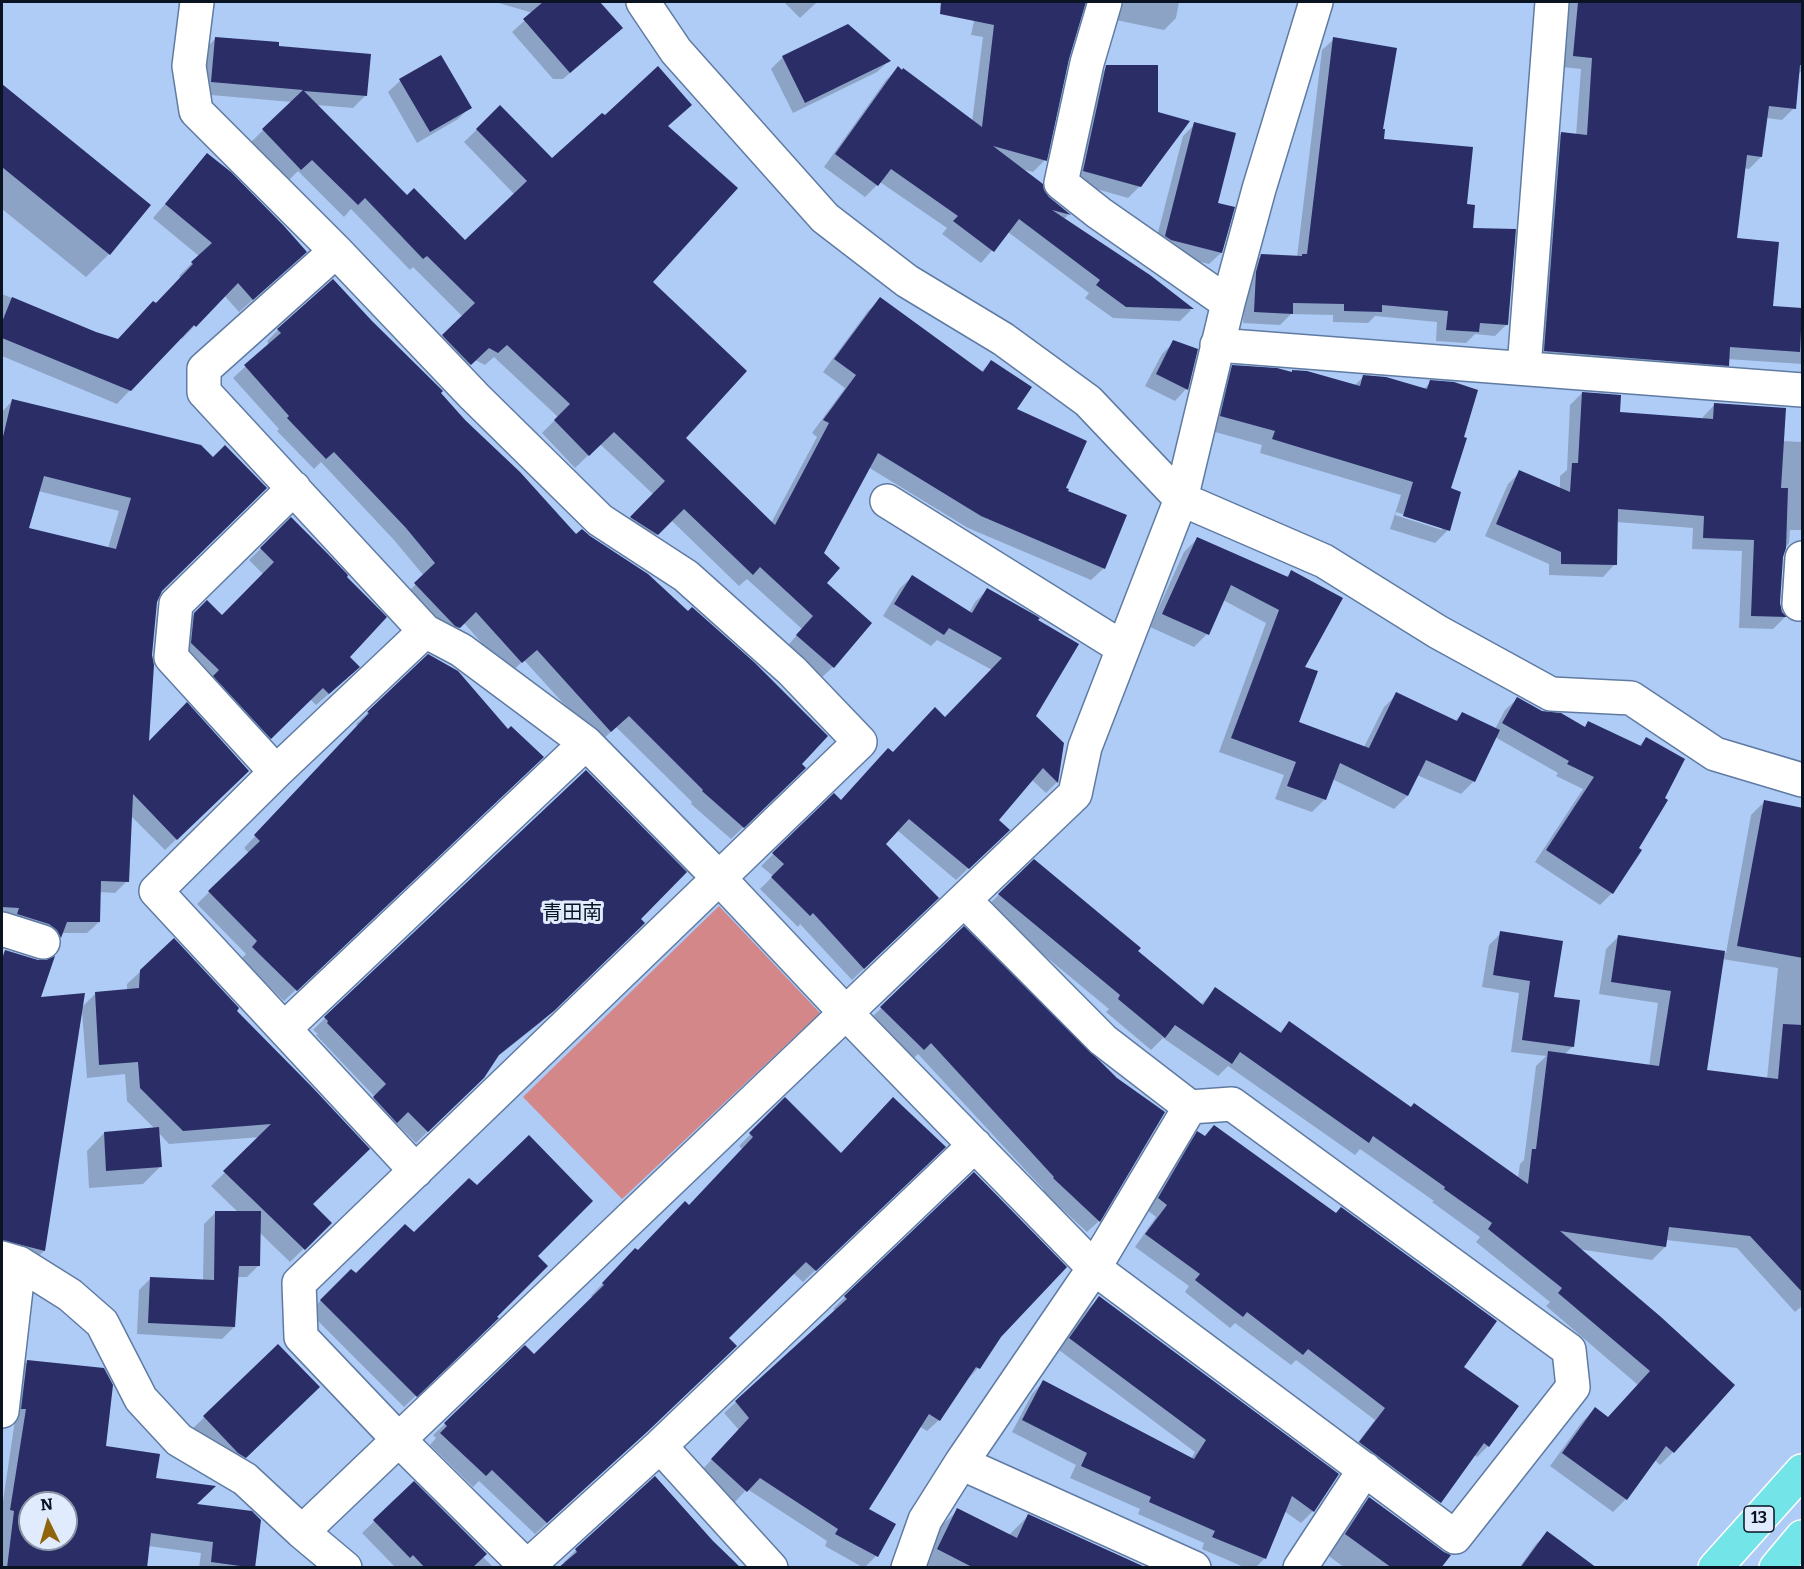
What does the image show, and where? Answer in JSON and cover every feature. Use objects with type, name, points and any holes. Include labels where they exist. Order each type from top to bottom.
[{"type":"highway","name":"13","points":[[1715,1568],[1803,1471]]},
{"type":"highway","name":"13","points":[[1776,1568],[1803,1538]]},
{"type":"street","points":[[197,2],[189,66],[196,111],[336,251],[474,396],[600,520],[686,576],[792,671],[860,742],[299,1283],[300,1337],[399,1440],[527,1567],[660,1446],[975,1145]]},
{"type":"street","points":[[643,2],[676,51],[825,218],[907,281],[1003,339],[1088,401],[1181,499],[1324,561],[1438,632],[1551,694],[1631,698],[1715,754],[1803,780]]},
{"type":"street","points":[[1105,2],[1086,63],[1061,183],[1099,213],[1228,303]]},
{"type":"street","points":[[302,1532],[1075,794],[1085,747],[1181,499],[1228,303],[1259,189],[1316,2]]},
{"type":"street","points":[[1524,368],[1552,2]]},
{"type":"street","points":[[336,251],[204,369],[204,392],[425,631],[461,650],[586,743],[1094,1268],[1455,1537],[1573,1387],[1569,1350],[1232,1104],[1190,1107],[1103,1040],[964,900]]},
{"type":"street","points":[[1217,345],[1803,390]]},
{"type":"street","points":[[276,772],[171,657],[176,604],[294,488]]},
{"type":"street","points":[[887,501],[1123,648]]},
{"type":"street","points":[[1799,604],[1803,558]]},
{"type":"street","points":[[416,1172],[156,891],[276,772],[425,631]]},
{"type":"street","points":[[285,1028],[586,743]]},
{"type":"street","points":[[2,929],[44,942]]},
{"type":"street","points":[[908,1568],[925,1520],[961,1463],[1094,1268],[1190,1107]]},
{"type":"street","points":[[2,1411],[10,1260],[70,1295],[102,1323],[141,1399],[179,1440],[245,1479],[345,1568]]},
{"type":"street","points":[[660,1446],[771,1568]]},
{"type":"street","points":[[961,1463],[1194,1568]]},
{"type":"street","points":[[1300,1568],[1365,1469]]},
{"type":"shaded area","points":[[719,906],[820,1013],[622,1199],[523,1097]]},
{"type":"building","points":[[543,2],[600,2],[623,28],[570,73],[523,19]]},
{"type":"building","points":[[941,2],[1086,2],[1069,59],[1047,161],[993,146],[1043,184],[1049,197],[1071,215],[1052,210],[1150,275],[1194,309],[1126,307],[1096,285],[1100,280],[1019,219],[994,252],[953,221],[958,216],[891,169],[878,186],[835,154],[898,66],[982,127],[994,25],[940,14]]},
{"type":"building","points":[[1578,2],[1803,2],[1803,65],[1800,65],[1796,109],[1769,106],[1762,157],[1747,155],[1737,238],[1779,242],[1773,306],[1802,308],[1800,352],[1730,347],[1729,366],[1544,351],[1561,132],[1587,135],[1592,58],[1573,56]]},
{"type":"building","points":[[848,24],[891,61],[805,103],[782,56]]},
{"type":"building","points":[[215,37],[279,42],[279,46],[371,54],[367,96],[304,91],[407,195],[414,188],[465,240],[527,181],[476,129],[500,105],[552,158],[602,113],[605,115],[658,66],[692,105],[668,126],[738,188],[653,282],[747,371],[686,438],[775,525],[829,423],[823,420],[856,375],[834,359],[880,297],[983,372],[991,360],[1032,387],[1017,409],[1087,441],[1066,488],[1069,489],[1068,491],[1127,515],[1105,569],[981,516],[878,453],[824,553],[840,568],[827,583],[872,623],[834,668],[796,635],[813,616],[760,567],[753,575],[684,509],[658,535],[630,517],[665,481],[614,432],[589,456],[554,420],[570,404],[507,345],[498,353],[489,348],[471,365],[442,335],[475,303],[427,256],[423,259],[365,198],[358,205],[312,160],[301,170],[262,129],[303,90],[211,82]]},
{"type":"building","points":[[1333,37],[1397,48],[1383,129],[1385,129],[1384,139],[1473,147],[1467,204],[1475,205],[1473,228],[1516,229],[1508,325],[1480,323],[1479,332],[1446,330],[1448,311],[1382,305],[1382,312],[1344,311],[1344,304],[1293,303],[1293,314],[1254,312],[1256,272],[1261,254],[1302,256],[1302,254],[1307,254]]},
{"type":"building","points":[[441,55],[472,108],[430,132],[399,79]]},
{"type":"building","points":[[1106,65],[1158,65],[1158,112],[1190,121],[1141,187],[1083,171]]},
{"type":"building","points":[[2,84],[151,205],[110,255],[2,167]]},
{"type":"building","points":[[1194,122],[1236,133],[1218,203],[1235,207],[1222,253],[1171,240],[1165,236]]},
{"type":"building","points":[[207,153],[231,172],[307,252],[253,300],[238,283],[131,391],[2,338],[2,322],[12,297],[118,339],[153,301],[156,303],[193,264],[191,262],[212,243],[165,204]]},
{"type":"building","points":[[333,279],[443,391],[441,393],[465,420],[520,472],[576,534],[582,529],[648,574],[688,611],[692,607],[754,662],[828,736],[802,764],[806,768],[744,828],[702,791],[629,716],[611,732],[537,650],[522,663],[476,612],[460,628],[455,626],[414,583],[435,563],[406,528],[334,452],[326,459],[287,418],[289,416],[244,365],[281,333],[277,329]]},
{"type":"building","points":[[1173,340],[1198,349],[1188,390],[1156,374]]},
{"type":"building","points":[[1232,365],[1277,368],[1292,372],[1292,370],[1307,371],[1360,386],[1363,375],[1386,377],[1427,389],[1430,380],[1454,382],[1478,390],[1464,437],[1467,438],[1451,488],[1461,492],[1450,531],[1403,516],[1413,482],[1272,439],[1275,431],[1220,416]]},
{"type":"building","points":[[1582,392],[1621,395],[1620,412],[1713,419],[1714,403],[1786,408],[1781,488],[1788,488],[1786,548],[1783,557],[1780,603],[1782,612],[1787,617],[1751,616],[1754,540],[1703,538],[1704,516],[1618,509],[1617,565],[1561,564],[1561,552],[1496,524],[1519,470],[1570,492],[1572,463],[1578,463]]},
{"type":"building","points":[[12,399],[201,445],[213,457],[225,445],[267,488],[162,591],[157,602],[152,655],[154,665],[149,741],[187,702],[249,771],[177,840],[133,794],[129,882],[101,881],[100,922],[67,922],[61,938],[57,930],[49,924],[17,914],[19,908],[2,907],[2,441]],"holes":[[[44,476],[131,498],[116,549],[29,528]]]},
{"type":"building","points":[[291,517],[387,617],[350,657],[360,667],[329,694],[323,688],[271,739],[213,676],[219,670],[191,643],[194,613],[207,600],[222,615],[274,562],[260,548]]},
{"type":"building","points":[[1197,537],[1288,577],[1291,570],[1343,598],[1305,667],[1318,671],[1299,722],[1369,748],[1396,692],[1457,721],[1462,712],[1500,730],[1475,782],[1426,760],[1408,796],[1340,763],[1326,800],[1287,786],[1296,762],[1231,738],[1279,610],[1231,585],[1209,635],[1162,614]]},
{"type":"building","points":[[912,575],[972,613],[987,588],[1040,618],[1038,620],[1079,644],[1036,716],[1064,743],[1058,783],[1043,768],[999,820],[1010,830],[969,869],[909,819],[886,844],[939,898],[864,969],[813,913],[810,916],[771,877],[784,864],[772,853],[834,793],[841,800],[888,748],[893,752],[935,707],[945,717],[1002,658],[949,628],[944,635],[894,604]]},
{"type":"building","points":[[428,654],[458,671],[508,729],[511,726],[544,757],[297,991],[252,947],[257,941],[208,891],[260,841],[254,835],[369,713],[367,712]]},
{"type":"building","points":[[1517,697],[1542,711],[1561,713],[1585,727],[1588,721],[1641,746],[1646,737],[1685,759],[1665,798],[1668,800],[1639,848],[1642,850],[1613,894],[1546,850],[1594,777],[1567,764],[1569,761],[1502,723]]},
{"type":"building","points":[[586,770],[687,872],[641,919],[645,923],[554,1011],[499,1055],[484,1078],[428,1132],[408,1112],[397,1123],[373,1097],[386,1084],[327,1023],[324,1017]]},
{"type":"building","points":[[1764,800],[1803,808],[1803,958],[1737,946]]},
{"type":"building","points":[[1034,859],[1141,948],[1138,951],[1203,1005],[1215,987],[1281,1033],[1289,1021],[1411,1107],[1414,1103],[1528,1184],[1532,1149],[1536,1149],[1548,1051],[1659,1066],[1671,991],[1611,982],[1618,935],[1725,951],[1707,1070],[1778,1079],[1783,1024],[1803,1025],[1803,1293],[1750,1236],[1669,1227],[1666,1247],[1560,1231],[1661,1317],[1735,1385],[1674,1453],[1666,1446],[1627,1500],[1562,1453],[1595,1407],[1608,1417],[1650,1371],[1558,1293],[1562,1288],[1488,1229],[1492,1223],[1373,1136],[1369,1143],[1240,1052],[1232,1064],[1175,1025],[1165,1038],[1118,999],[1120,995],[998,894]]},
{"type":"building","points":[[964,926],[1117,1078],[1165,1112],[1100,1222],[1053,1178],[931,1043],[924,1050],[880,1007]]},
{"type":"building","points":[[1500,931],[1563,941],[1554,997],[1580,1000],[1574,1047],[1522,1040],[1530,981],[1493,975]]},
{"type":"building","points":[[174,938],[239,1008],[237,1011],[370,1149],[313,1204],[332,1223],[305,1250],[223,1171],[271,1124],[183,1131],[140,1088],[138,1062],[99,1065],[95,992],[139,988],[140,970]]},
{"type":"building","points":[[5,950],[38,960],[46,960],[55,956],[41,997],[85,993],[45,1251],[2,1240],[2,960]]},
{"type":"building","points":[[785,1097],[841,1153],[893,1097],[946,1147],[816,1271],[806,1262],[729,1338],[737,1346],[547,1523],[492,1470],[486,1476],[440,1433],[447,1426],[444,1423],[525,1345],[534,1354],[604,1285],[602,1283],[635,1248],[638,1250],[685,1201],[689,1205],[753,1137],[749,1133]]},
{"type":"building","points":[[1214,1125],[1336,1213],[1341,1207],[1497,1321],[1464,1367],[1519,1406],[1489,1447],[1484,1443],[1441,1503],[1359,1442],[1385,1408],[1308,1349],[1303,1355],[1247,1312],[1243,1317],[1195,1280],[1200,1274],[1145,1234],[1167,1205],[1158,1198],[1197,1131],[1205,1136]]},
{"type":"building","points":[[159,1127],[162,1167],[106,1171],[104,1132]]},
{"type":"building","points":[[529,1135],[593,1201],[538,1256],[548,1266],[497,1317],[499,1318],[417,1397],[320,1300],[351,1269],[356,1273],[405,1224],[414,1232],[469,1178],[477,1185]]},
{"type":"building","points":[[974,1172],[1067,1267],[1001,1337],[980,1369],[976,1367],[940,1421],[929,1414],[869,1509],[896,1524],[878,1557],[835,1534],[838,1529],[760,1478],[747,1492],[711,1459],[749,1418],[735,1401],[847,1299],[844,1296]]},
{"type":"building","points":[[215,1211],[261,1211],[260,1266],[239,1266],[235,1327],[148,1323],[150,1277],[214,1280]]},
{"type":"building","points":[[1099,1296],[1339,1474],[1314,1512],[1292,1496],[1266,1559],[1212,1537],[1215,1531],[1149,1502],[1151,1497],[1081,1466],[1087,1453],[1022,1420],[1043,1380],[1194,1459],[1206,1440],[1069,1338]]},
{"type":"building","points":[[278,1344],[320,1387],[246,1458],[238,1453],[203,1416]]},
{"type":"building","points":[[27,1360],[104,1368],[113,1385],[106,1446],[160,1454],[156,1478],[216,1486],[197,1504],[252,1511],[261,1520],[255,1568],[211,1562],[213,1542],[151,1533],[147,1568],[7,1568],[14,1511],[10,1510],[26,1409],[21,1409]]},
{"type":"building","points":[[655,1476],[713,1541],[741,1568],[558,1568],[577,1552],[575,1549]]},
{"type":"building","points":[[414,1481],[487,1554],[472,1568],[425,1568],[413,1555],[410,1558],[373,1520]]},
{"type":"building","points":[[1369,1497],[1451,1555],[1441,1568],[1392,1568],[1345,1534]]},
{"type":"building","points":[[957,1508],[1017,1538],[1028,1514],[1147,1568],[974,1568],[937,1549]]},
{"type":"building","points":[[1547,1531],[1597,1568],[1520,1568]]},
{"type":"district","name":"青田南","points":[[572,913]]}]
